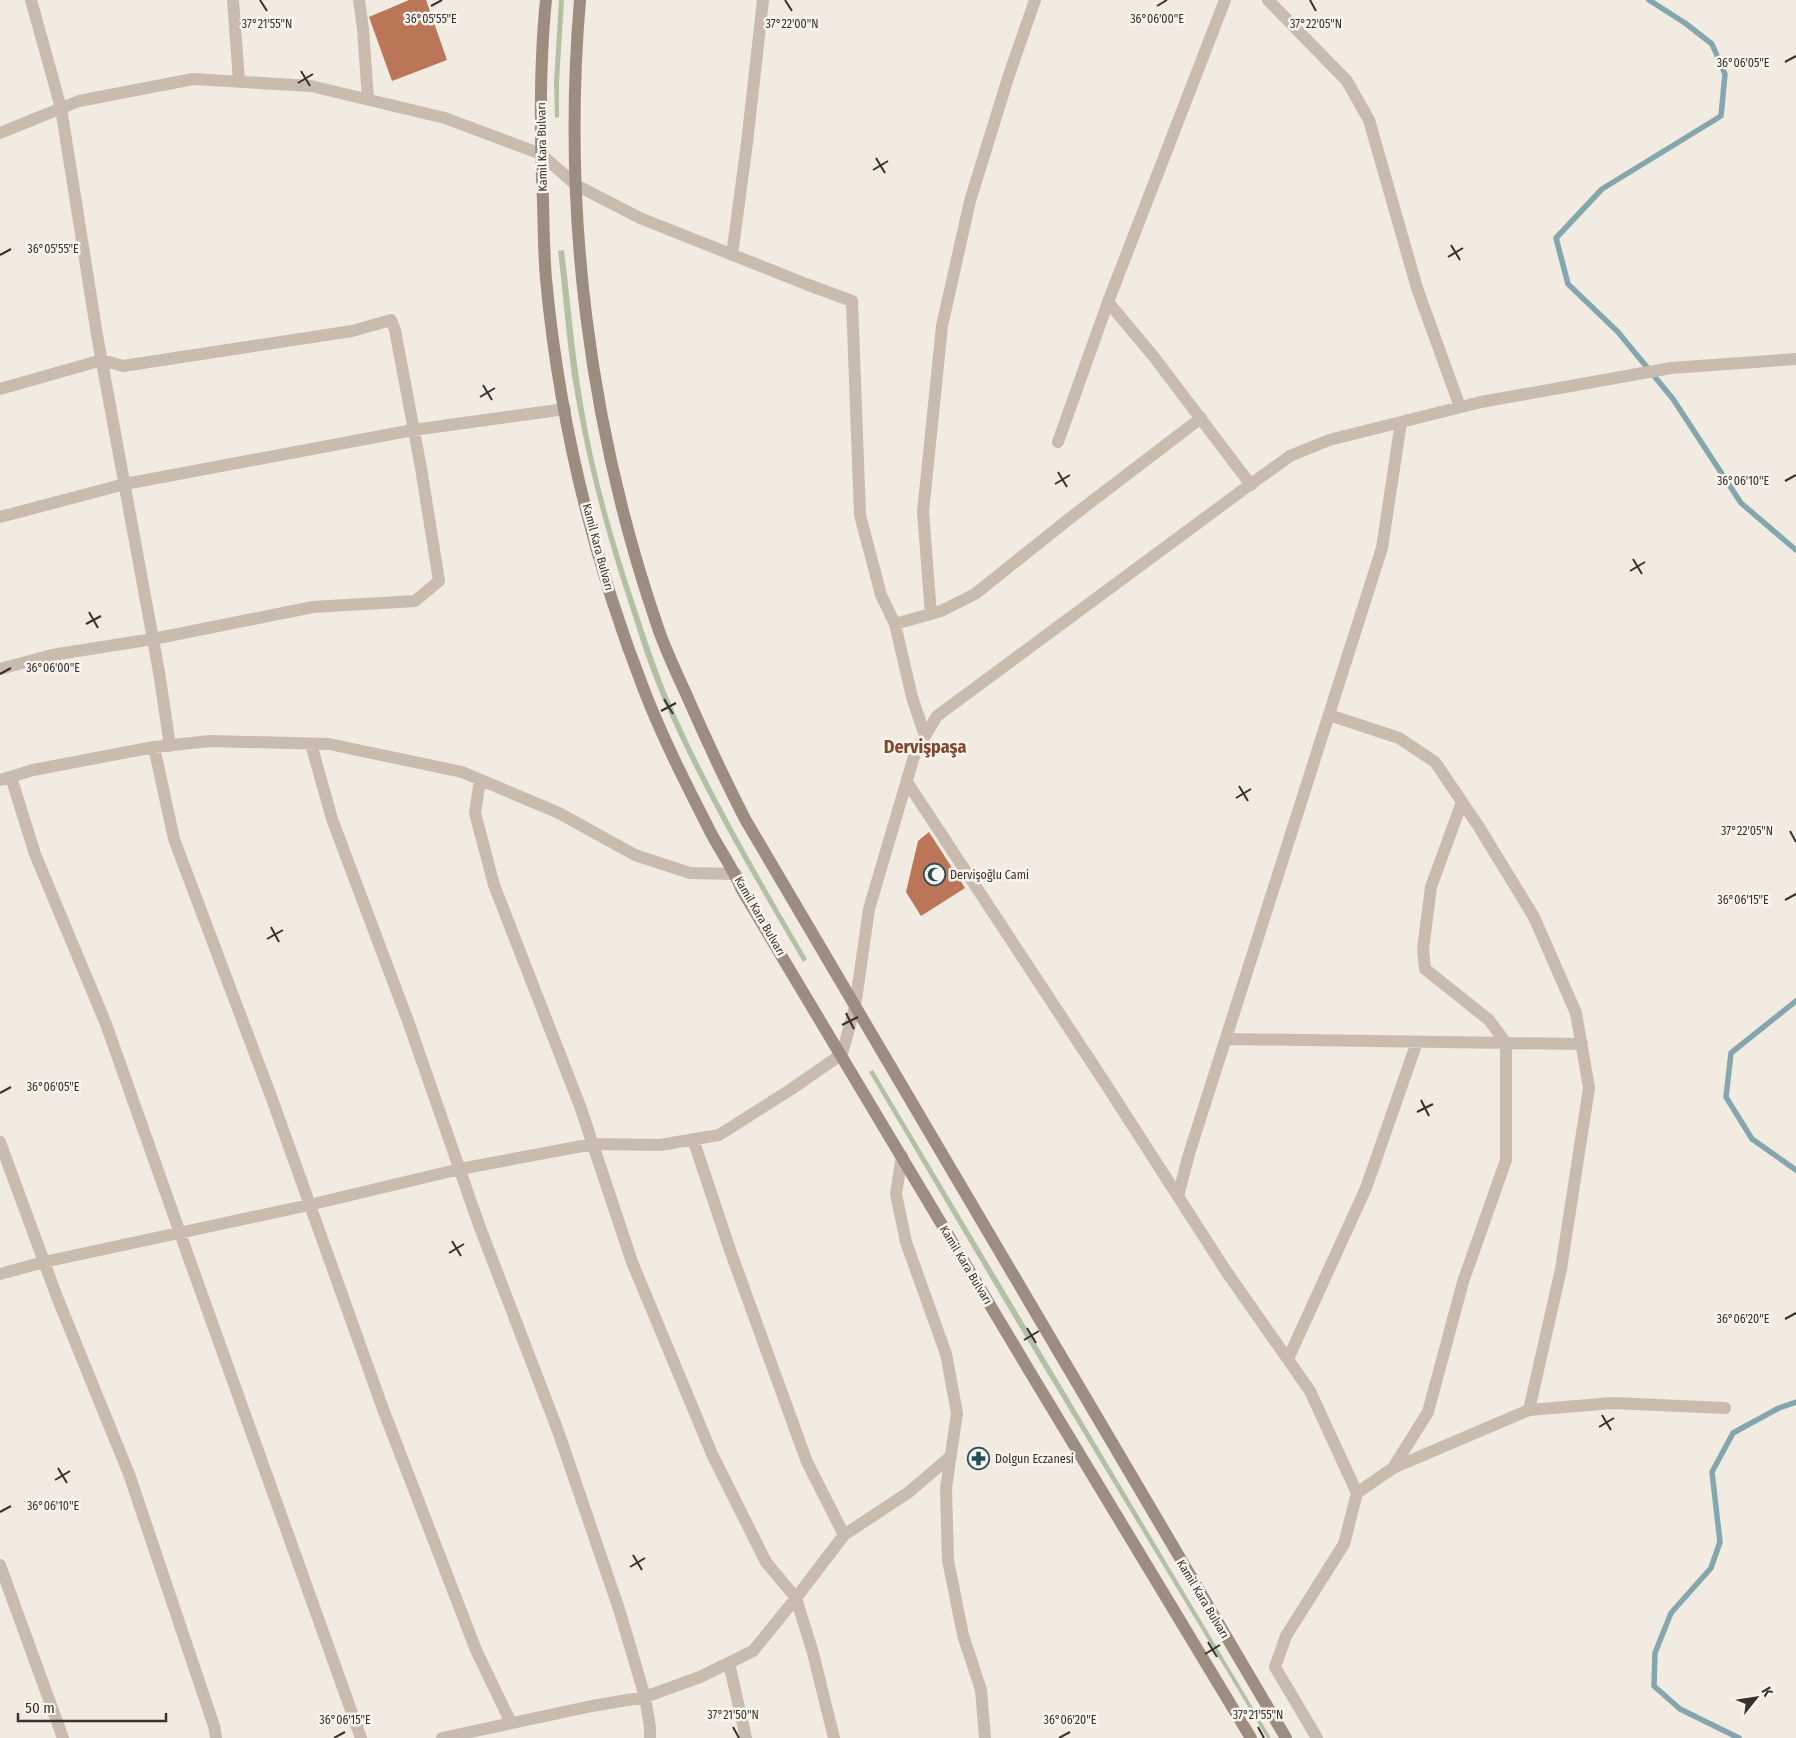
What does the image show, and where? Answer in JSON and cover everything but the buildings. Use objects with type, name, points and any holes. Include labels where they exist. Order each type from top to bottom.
[{"type":"main road","name":"Kamil Kara Bulvarı","points":[[546,0],[542,60],[541,154],[546,278],[552,331],[576,466],[595,540],[629,650],[660,729],[719,847],[736,874],[742,890],[1251,1738]]},
{"type":"main road","name":"Kamil Kara Bulvarı","points":[[580,0],[575,98],[578,245],[582,291],[604,424],[630,539],[658,627],[725,780],[781,882],[1286,1738]]},
{"type":"street","points":[[31,0],[61,108],[102,360],[153,639],[170,746]]},
{"type":"street","points":[[234,0],[239,81]]},
{"type":"street","points":[[359,0],[368,100]]},
{"type":"street","points":[[732,255],[763,0]]},
{"type":"street","points":[[931,614],[923,512],[942,326],[970,201],[1034,0]]},
{"type":"street","points":[[1058,442],[1108,302],[1224,0]]},
{"type":"street","points":[[1268,0],[1347,81],[1369,120],[1417,288],[1460,407]]},
{"type":"street","points":[[0,133],[79,101],[193,79],[311,86],[445,118],[541,154],[576,185],[640,218],[852,301],[860,515],[881,595],[895,624],[912,696],[925,736]]},
{"type":"street","points":[[1108,302],[1154,357],[1251,484]]},
{"type":"street","points":[[0,388],[102,360],[123,366],[352,330],[376,322],[391,320],[395,330],[414,430],[439,582],[415,601],[313,607],[153,639],[52,655],[0,669]]},
{"type":"street","points":[[0,1274],[44,1262],[310,1205],[460,1169],[592,1144],[660,1145],[719,1135],[842,1054],[855,1007],[869,909],[915,753],[937,716],[1251,484],[1290,456],[1329,440],[1460,407],[1671,368],[1796,359]]},
{"type":"street","points":[[0,517],[125,484],[414,430],[565,409]]},
{"type":"street","points":[[895,624],[941,611],[974,594],[1200,418]]},
{"type":"street","points":[[1178,1196],[1189,1154],[1382,548],[1401,422]]},
{"type":"street","points":[[1329,715],[1400,738],[1435,762],[1534,917],[1576,1013],[1589,1088],[1561,1269],[1529,1410]]},
{"type":"street","points":[[361,1738],[106,1024],[35,854],[6,778],[33,770],[154,747],[210,741],[329,744],[462,772],[559,813],[635,856],[690,873],[736,874]]},
{"type":"street","points":[[311,744],[332,819],[408,1021],[479,1224],[558,1431],[620,1609],[645,1697],[650,1738]]},
{"type":"street","points":[[154,747],[174,839],[272,1099],[383,1409],[476,1650],[511,1724]]},
{"type":"street","points":[[480,780],[475,813],[494,885],[580,1106],[632,1262],[712,1454],[766,1562],[796,1598],[813,1653],[834,1738]]},
{"type":"street","points":[[907,782],[1093,1064],[1226,1271],[1310,1391],[1357,1493],[1344,1544],[1286,1636],[1274,1667],[1318,1738]]},
{"type":"street","points":[[1393,1468],[1428,1412],[1463,1282],[1506,1160],[1506,1043],[1489,1020],[1425,969],[1423,949],[1432,887],[1462,802]]},
{"type":"street","points":[[1226,1039],[1582,1044]]},
{"type":"street","points":[[1288,1359],[1366,1188],[1417,1042]]},
{"type":"street","points":[[693,1139],[730,1250],[807,1462],[844,1535]]},
{"type":"street","points":[[0,1142],[44,1262],[129,1474],[214,1726],[216,1738]]},
{"type":"street","points":[[902,1156],[896,1194],[906,1242],[946,1354],[957,1413],[946,1488],[948,1560],[963,1635],[980,1690],[985,1738]]},
{"type":"street","points":[[1357,1493],[1393,1468],[1529,1410],[1612,1403],[1725,1408]]},
{"type":"street","points":[[442,1738],[592,1706],[645,1697],[700,1677],[753,1651],[844,1535],[909,1492],[951,1456]]},
{"type":"street","points":[[0,1565],[63,1738]]},
{"type":"street","points":[[728,1663],[746,1738]]},
{"type":"green space","points":[[559,0],[564,0],[559,117],[555,118],[554,82]]},
{"type":"green space","points":[[564,250],[579,380],[592,451],[612,530],[655,664],[699,764],[733,830],[807,959],[803,962],[726,828],[690,759],[658,688],[642,643],[610,543],[582,432],[570,360],[558,251]]},
{"type":"green space","points":[[873,1070],[1271,1738],[1267,1738],[1014,1318],[869,1072]]},
{"type":"waterway","points":[[1649,0],[1685,23],[1712,44],[1725,74],[1721,116],[1602,189],[1556,238],[1568,284],[1618,332],[1673,399],[1741,503],[1796,550]]},
{"type":"waterway","points":[[1796,1001],[1731,1053],[1726,1097],[1752,1139],[1796,1170]]},
{"type":"waterway","points":[[1739,1738],[1680,1709],[1654,1686],[1655,1653],[1671,1613],[1711,1568],[1720,1542],[1712,1472],[1733,1433],[1779,1408],[1796,1402]]},
{"type":"place","name":"Dervişoğlu Cami","points":[[934,875]]},
{"type":"place","name":"Dolgun Eczanesi","points":[[979,1459]]},
{"type":"district","name":"Dervişpaşa","points":[[925,747]]}]
